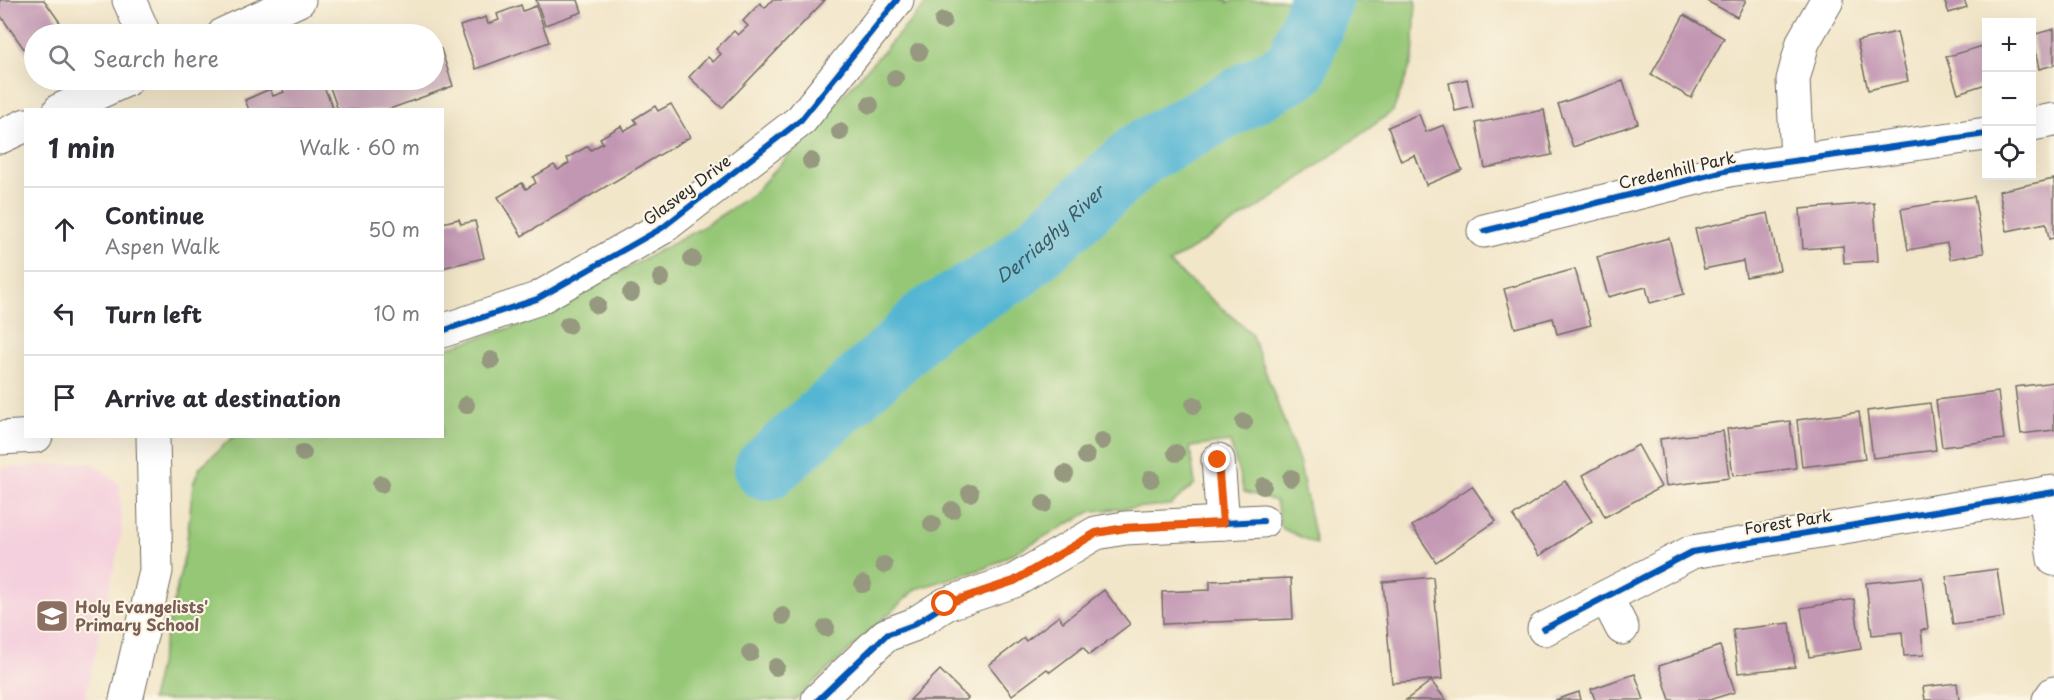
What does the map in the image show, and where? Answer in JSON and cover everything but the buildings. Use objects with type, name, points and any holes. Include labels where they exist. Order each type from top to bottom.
[{"type":"street","points":[[129,0],[140,24]]},
{"type":"street","points":[[246,24],[299,0]]},
{"type":"street","name":"Glasvey Drive","points":[[444,330],[537,299],[662,228],[801,120],[897,0]]},
{"type":"street","points":[[1797,159],[1793,80],[1803,42],[1827,0]]},
{"type":"street","points":[[64,108],[104,90]]},
{"type":"street","points":[[2036,123],[2054,120]]},
{"type":"street","points":[[0,137],[24,126]]},
{"type":"street","name":"Credenhill Park","points":[[1484,231],[1729,170],[1982,135]]},
{"type":"street","points":[[0,438],[24,437]]},
{"type":"street","points":[[126,700],[156,571],[153,438]]},
{"type":"street","points":[[1218,460],[1223,523]]},
{"type":"street","points":[[2049,493],[2054,559]]},
{"type":"street","name":"Forest Park","points":[[1544,629],[1692,552],[2049,493]]},
{"type":"street","points":[[818,700],[886,635],[913,625],[945,604],[1014,581],[1096,533],[1125,528],[1263,521]]},
{"type":"street","points":[[1606,597],[1622,628]]},
{"type":"street","points":[[2049,700],[2054,693]]},
{"type":"shaded area","name":"Holy Evangelists' Primary School","points":[[91,462],[120,484],[122,532],[85,700],[0,700],[0,468]]},
{"type":"green space","points":[[930,0],[1227,0],[1228,3],[1235,0],[1416,0],[1413,59],[1393,111],[1270,200],[1169,263],[1251,333],[1299,461],[1316,544],[1281,528],[1276,501],[1244,492],[1230,442],[1190,447],[1195,484],[1170,505],[1092,511],[986,568],[916,589],[795,700],[151,700],[186,549],[193,484],[200,467],[232,438],[444,438],[444,349],[526,323],[703,227],[752,195]]},
{"type":"waterway","name":"Derriaghy River","points":[[766,469],[899,350],[929,319],[1013,270],[1143,152],[1296,68],[1321,0]]},
{"type":"cycle path","points":[[444,330],[537,299],[662,228],[801,120],[897,0]]},
{"type":"cycle path","points":[[1484,231],[1729,170],[1982,135]]},
{"type":"cycle path","points":[[1544,629],[1692,552],[2054,492]]},
{"type":"cycle path","points":[[818,700],[886,635],[913,625],[946,604],[1014,581],[1096,533],[1125,528],[1263,521]]},
{"type":"place","name":"Holy Evangelists' Primary School","points":[[52,616]]},
{"type":"route","points":[[945,604],[1014,581],[1096,533],[1125,528],[1223,523],[1218,460]]}]
